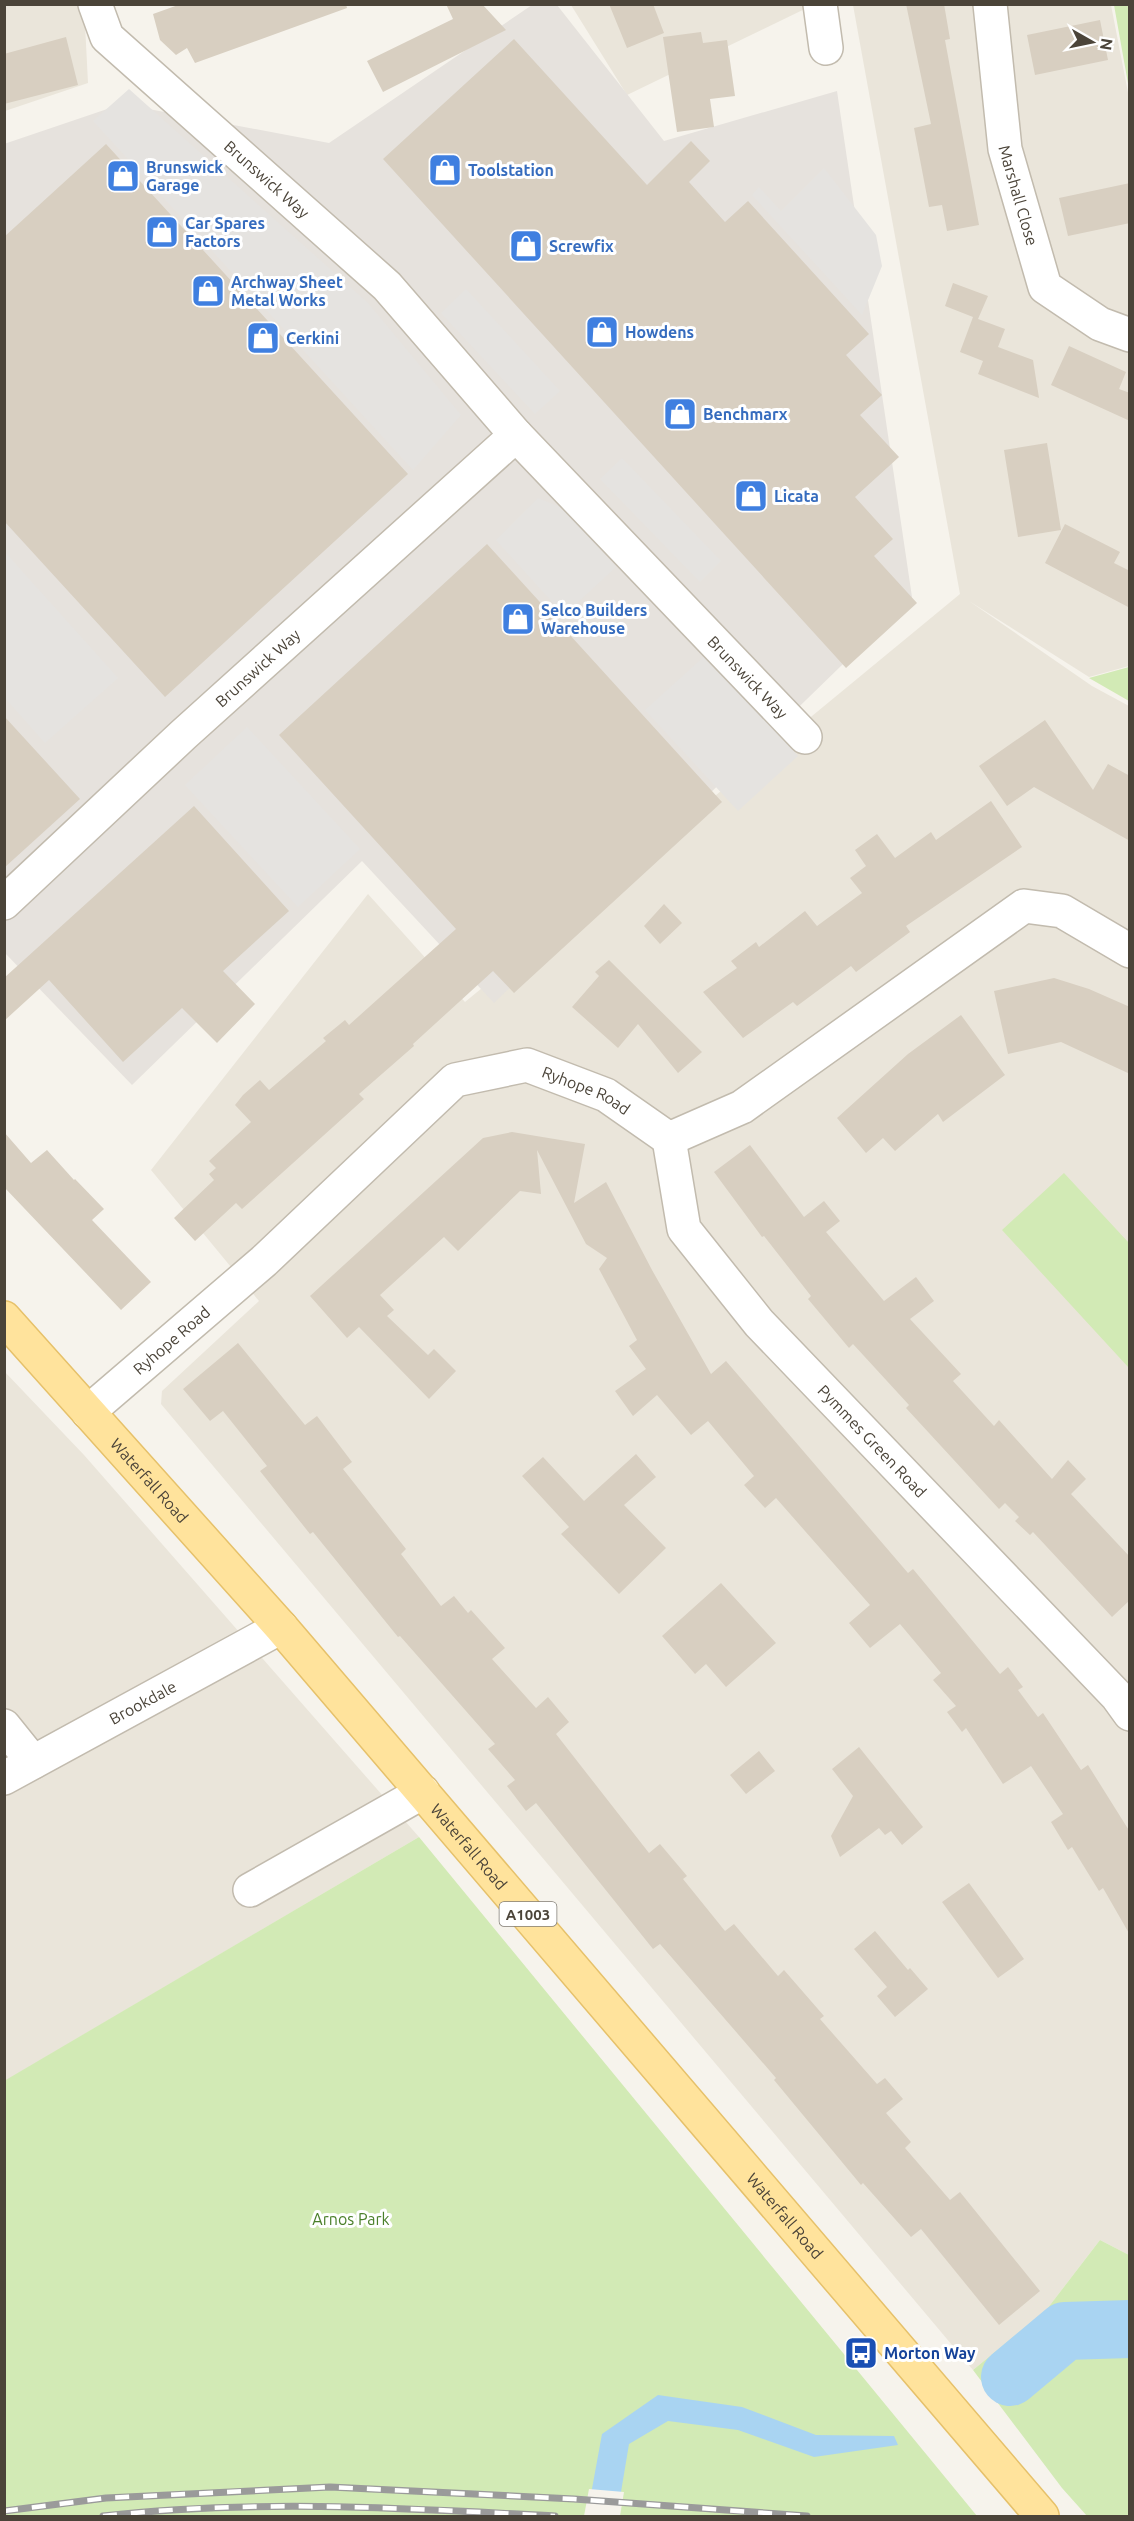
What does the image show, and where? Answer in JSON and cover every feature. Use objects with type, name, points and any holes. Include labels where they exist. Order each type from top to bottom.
[{"type":"main road","name":"Waterfall Road","points":[[4,1318],[281,1627],[1042,2517]]},
{"type":"street","name":"Brunswick Way","points":[[95,4],[107,37],[387,286],[516,435],[805,737]]},
{"type":"street","points":[[820,4],[826,48]]},
{"type":"street","name":"Marshall Close","points":[[990,4],[1005,149],[1045,287],[1100,324],[1130,335]]},
{"type":"street","name":"Brunswick Way","points":[[4,903],[162,754],[516,435]]},
{"type":"street","points":[[669,1139],[742,1107],[1024,906],[1062,911],[1130,951]]},
{"type":"street","name":"Ryhope Road","points":[[88,1413],[264,1261],[455,1080],[527,1065],[606,1095],[669,1139]]},
{"type":"street","name":"Pymmes Green Road","points":[[669,1139],[684,1228],[752,1314],[1117,1696],[1130,1714]]},
{"type":"street","name":"Brookdale","points":[[4,1778],[281,1627]]},
{"type":"street","points":[[4,1726],[33,1762]]},
{"type":"street","points":[[250,1890],[423,1792]]},
{"type":"shaded area","points":[[4,5],[84,5],[88,83],[5,111]]},
{"type":"shaded area","points":[[532,5],[557,5],[664,141],[837,91],[912,597],[494,1003],[362,861],[132,1085],[5,953],[4,144],[122,104],[329,143]]},
{"type":"shaded area","points":[[571,5],[813,5],[627,95]]},
{"type":"shaded area","points":[[853,5],[1111,5],[1130,103],[1129,666],[1089,677],[969,601],[1092,686],[1129,706],[1129,2255],[1100,2240],[1047,2309],[973,2370],[161,1404],[162,1391],[259,1301],[151,1170],[368,894],[465,1002],[960,594]]},
{"type":"shaded area","points":[[129,89],[368,303],[461,415],[413,470],[93,121]]},
{"type":"shaded area","points":[[824,168],[876,235],[882,266],[862,315],[752,195],[759,187],[781,211]]},
{"type":"shaded area","points":[[466,289],[560,391],[535,414],[441,313]]},
{"type":"shaded area","points":[[622,458],[721,561],[700,582],[600,479]]},
{"type":"shaded area","points":[[538,498],[563,508],[616,567],[564,615],[496,540]]},
{"type":"shaded area","points":[[4,551],[118,678],[45,743],[5,698]]},
{"type":"shaded area","points":[[707,654],[798,756],[738,811],[645,710]]},
{"type":"shaded area","points":[[247,727],[360,849],[298,907],[185,785]]},
{"type":"shaded area","points":[[4,1371],[84,1455],[419,1837],[5,2081]]},
{"type":"green space","points":[[1114,5],[1129,5],[1129,89]]},
{"type":"green space","points":[[1129,667],[1129,701],[1089,678]]},
{"type":"green space","points":[[1064,1173],[1129,1243],[1129,1368],[1002,1230]]},
{"type":"green space","name":"Arnos Park","points":[[419,1837],[977,2516],[5,2516],[4,2081]]},
{"type":"green space","points":[[1100,2240],[1129,2255],[1129,2516],[1087,2516],[1062,2488],[973,2370],[1047,2309]]},
{"type":"water","points":[[658,2395],[742,2407],[816,2435],[894,2436],[898,2445],[814,2457],[738,2430],[668,2421],[629,2444],[617,2516],[587,2516],[602,2434]]},
{"type":"pier","points":[[589,2489],[624,2492],[620,2516],[584,2516]]},
{"type":"building","points":[[181,4],[346,4],[347,8],[195,63],[187,48],[176,55],[160,40],[153,14]]},
{"type":"building","points":[[446,4],[482,4],[506,30],[383,92],[367,61],[453,19]]},
{"type":"building","points":[[609,4],[653,4],[664,33],[627,48]]},
{"type":"building","points":[[906,4],[944,4],[950,39],[945,40],[979,225],[947,231],[942,205],[929,207],[914,128],[931,124]]},
{"type":"building","points":[[1100,20],[1108,60],[1035,75],[1027,35]]},
{"type":"building","points":[[701,32],[703,43],[727,40],[735,96],[710,99],[714,127],[677,132],[663,37]]},
{"type":"building","points":[[66,37],[78,85],[4,104],[4,54]]},
{"type":"building","points":[[514,39],[647,185],[691,141],[710,161],[689,182],[725,222],[748,201],[869,334],[846,355],[882,395],[860,415],[899,457],[855,497],[893,539],[874,556],[917,603],[846,668],[383,159]]},
{"type":"building","points":[[106,144],[408,474],[165,697],[4,521],[4,237]]},
{"type":"building","points":[[1130,183],[1130,223],[1068,236],[1059,198]]},
{"type":"building","points":[[953,283],[988,296],[978,319],[1005,329],[998,347],[1033,360],[1039,398],[978,374],[983,361],[960,352],[973,317],[945,306]]},
{"type":"building","points":[[1069,346],[1126,372],[1119,389],[1130,393],[1130,421],[1051,385]]},
{"type":"building","points":[[1047,443],[1061,530],[1018,537],[1004,450]]},
{"type":"building","points":[[1065,524],[1120,552],[1114,563],[1130,571],[1130,608],[1045,563]]},
{"type":"building","points":[[487,544],[722,802],[514,993],[493,971],[413,1044],[414,1046],[359,1094],[364,1099],[242,1209],[236,1203],[195,1241],[174,1218],[214,1180],[209,1174],[216,1168],[209,1161],[251,1122],[235,1105],[243,1095],[260,1080],[269,1090],[326,1041],[323,1038],[345,1020],[349,1025],[456,929],[279,735]]},
{"type":"building","points":[[4,716],[80,799],[4,868]]},
{"type":"building","points":[[1045,720],[1093,790],[1108,764],[1130,776],[1130,841],[1034,787],[1007,806],[979,766]]},
{"type":"building","points":[[991,801],[1022,847],[906,926],[910,932],[856,972],[851,966],[797,1006],[793,1002],[743,1038],[703,992],[737,968],[731,961],[756,942],[759,947],[805,911],[817,926],[862,893],[850,878],[866,866],[855,850],[877,834],[895,858],[931,832],[936,840]]},
{"type":"building","points":[[194,806],[289,911],[223,971],[255,1004],[217,1043],[182,1008],[123,1062],[49,980],[4,1021],[4,978]]},
{"type":"building","points":[[664,904],[682,923],[660,944],[644,926]]},
{"type":"building","points":[[609,960],[702,1052],[678,1073],[638,1024],[618,1048],[572,1007],[599,976],[595,972]]},
{"type":"building","points":[[1054,978],[1089,989],[1130,1007],[1130,1074],[1061,1042],[1008,1054],[994,991]]},
{"type":"building","points":[[961,1015],[1005,1075],[943,1122],[938,1114],[895,1151],[883,1138],[866,1153],[837,1118],[908,1054]]},
{"type":"building","points":[[4,1132],[31,1163],[47,1150],[104,1209],[92,1220],[151,1282],[121,1310],[4,1187]]},
{"type":"building","points":[[512,1132],[585,1144],[574,1203],[606,1182],[652,1270],[711,1374],[726,1361],[908,1573],[913,1569],[1000,1674],[1008,1667],[1023,1687],[1018,1690],[1038,1717],[1043,1713],[1081,1770],[1088,1765],[1130,1832],[1130,1935],[1103,1888],[1099,1891],[1072,1847],[1068,1850],[1051,1822],[1063,1814],[1031,1766],[1003,1784],[966,1728],[962,1732],[947,1712],[956,1706],[933,1680],[941,1673],[900,1624],[870,1648],[849,1623],[870,1605],[776,1498],[765,1508],[744,1485],[754,1476],[708,1421],[691,1435],[657,1395],[633,1416],[615,1391],[646,1369],[629,1346],[637,1340],[599,1269],[607,1258],[586,1244],[537,1150],[541,1194],[520,1191],[458,1251],[444,1237],[380,1295],[394,1310],[387,1316],[428,1355],[434,1349],[456,1371],[429,1399],[359,1327],[347,1338],[310,1296],[483,1138]]},
{"type":"building","points":[[750,1145],[804,1217],[824,1201],[840,1221],[826,1232],[884,1301],[916,1277],[934,1301],[910,1319],[961,1374],[953,1381],[994,1426],[999,1420],[1052,1479],[1068,1460],[1086,1479],[1071,1494],[1130,1557],[1130,1600],[1112,1617],[1033,1532],[1030,1535],[1015,1521],[1019,1517],[1005,1503],[999,1509],[906,1408],[909,1405],[853,1344],[849,1348],[808,1299],[811,1296],[764,1236],[762,1237],[714,1172]]},
{"type":"building","points":[[238,1343],[305,1425],[317,1416],[352,1462],[343,1469],[406,1549],[401,1554],[441,1606],[454,1596],[468,1613],[471,1610],[505,1648],[492,1659],[536,1708],[548,1697],[569,1722],[556,1734],[649,1853],[660,1844],[687,1876],[683,1879],[725,1931],[734,1924],[778,1976],[784,1970],[824,2016],[820,2019],[877,2084],[885,2078],[903,2099],[886,2113],[911,2142],[905,2148],[950,2200],[960,2192],[1040,2291],[999,2325],[921,2229],[911,2237],[863,2183],[861,2185],[774,2080],[776,2078],[660,1944],[653,1949],[536,1803],[526,1811],[507,1786],[515,1780],[488,1749],[495,1744],[400,1636],[398,1637],[313,1532],[310,1534],[260,1471],[267,1466],[223,1411],[210,1421],[183,1389]]},
{"type":"building","points":[[636,1454],[656,1477],[624,1505],[666,1548],[619,1594],[561,1534],[569,1527],[522,1476],[543,1457],[584,1501]]},
{"type":"building","points":[[721,1583],[776,1643],[726,1687],[706,1664],[695,1674],[662,1636]]},
{"type":"building","points":[[859,1747],[923,1827],[902,1845],[891,1831],[885,1835],[879,1828],[840,1857],[831,1836],[853,1796],[832,1769]]},
{"type":"building","points":[[759,1751],[775,1771],[746,1794],[730,1775]]},
{"type":"building","points":[[969,1883],[1024,1959],[998,1978],[942,1902]]},
{"type":"building","points":[[875,1931],[908,1970],[910,1968],[928,1989],[895,2017],[877,1996],[887,1987],[854,1949]]},
{"type":"waterway","points":[[1010,2377],[1065,2331],[1130,2329]]},
{"type":"railway","points":[[4,2511],[106,2498],[330,2487],[574,2499],[807,2516]]},
{"type":"railway","points":[[103,2516],[272,2506],[385,2508],[555,2516]]},
{"type":"place","name":"Toolstation","points":[[445,170]]},
{"type":"place","name":"Brunswick Garage","points":[[123,176]]},
{"type":"place","name":"Car Spares Factors","points":[[162,232]]},
{"type":"place","name":"Screwfix","points":[[526,246]]},
{"type":"place","name":"Archway Sheet Metal Works","points":[[208,291]]},
{"type":"place","name":"Howdens","points":[[602,332]]},
{"type":"place","name":"Cerkini","points":[[263,338]]},
{"type":"place","name":"Benchmarx","points":[[680,414]]},
{"type":"place","name":"Licata","points":[[751,496]]},
{"type":"place","name":"Selco Builders Warehouse","points":[[518,619]]},
{"type":"place","name":"Morton Way","points":[[861,2353]]}]
